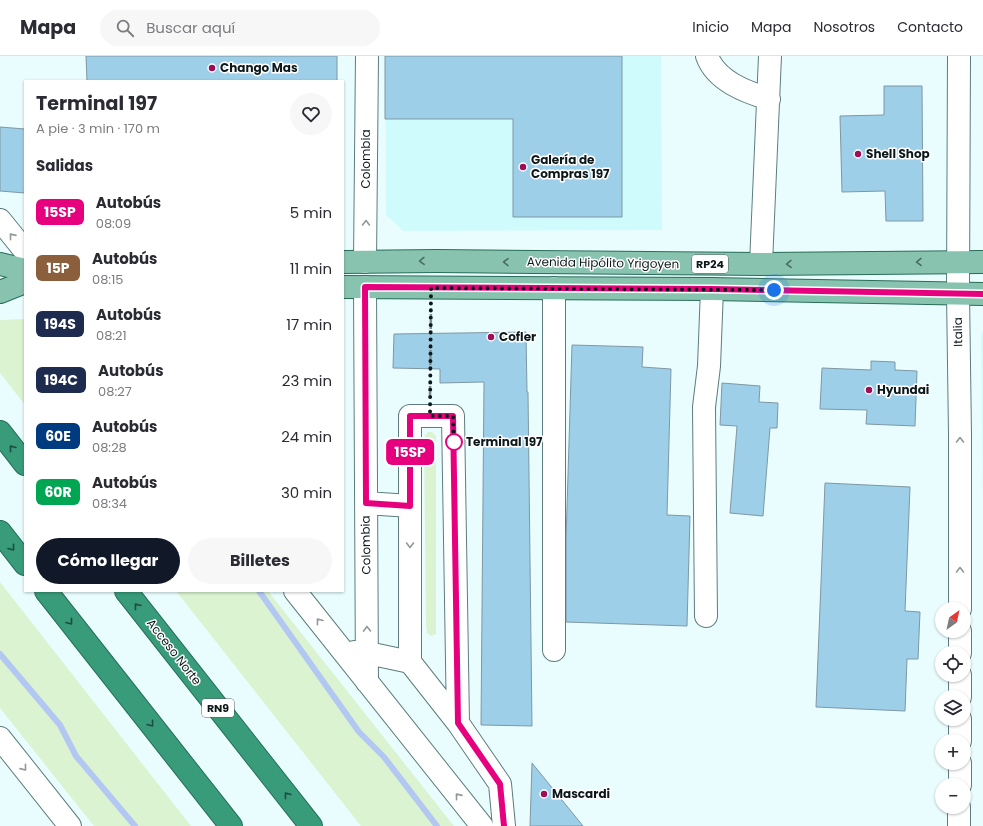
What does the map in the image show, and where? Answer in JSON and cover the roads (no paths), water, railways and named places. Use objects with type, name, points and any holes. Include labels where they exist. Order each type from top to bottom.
[{"type":"highway","points":[[0,432],[24,463]]},
{"type":"highway","points":[[0,532],[24,563]]},
{"type":"highway","points":[[47,592],[231,826]]},
{"type":"highway","name":"Acceso Norte","points":[[127,592],[311,826]]},
{"type":"main road","name":"Avenida Hipólito Yrigoyen","points":[[344,262],[445,261],[761,264],[983,262]]},
{"type":"main road","points":[[0,264],[24,270]]},
{"type":"main road","points":[[0,275],[24,274]]},
{"type":"main road","points":[[0,292],[24,282]]},
{"type":"main road","name":"Avenida Hipólito Yrigoyen","points":[[344,287],[712,289],[983,294]]},
{"type":"street","name":"Colombia","points":[[365,262],[367,56]]},
{"type":"street","points":[[707,56],[709,63],[725,79],[747,92],[769,99]]},
{"type":"street","points":[[761,264],[770,56]]},
{"type":"street","name":"Italia","points":[[959,56],[958,293],[960,602]]},
{"type":"street","points":[[0,220],[24,250]]},
{"type":"street","name":"Colombia","points":[[365,287],[367,682]]},
{"type":"street","points":[[554,288],[554,650]]},
{"type":"street","points":[[706,616],[704,407],[709,366],[712,289]]},
{"type":"street","points":[[458,723],[453,416],[410,416],[410,662],[458,723],[500,784],[504,826]]},
{"type":"street","points":[[366,503],[410,506]]},
{"type":"street","points":[[296,592],[482,826]]},
{"type":"street","points":[[343,652],[368,653],[410,662]]},
{"type":"street","points":[[0,738],[70,826]]},
{"type":"street","points":[[959,826],[960,814]]},
{"type":"waterway","points":[[260,592],[359,732],[384,757],[437,826]]},
{"type":"waterway","points":[[0,654],[60,725],[76,756],[135,826]]},
{"type":"place","name":"Chango Mas","points":[[212,68]]},
{"type":"place","name":"Shell Shop","points":[[858,154]]},
{"type":"place","name":"Galería de Compras 197","points":[[523,167]]},
{"type":"place","name":"Cofler","points":[[491,337]]},
{"type":"place","name":"Hyundai","points":[[869,390]]},
{"type":"place","name":"Terminal 197","points":[[454,442]]},
{"type":"place","name":"Mascardi","points":[[544,794]]}]
